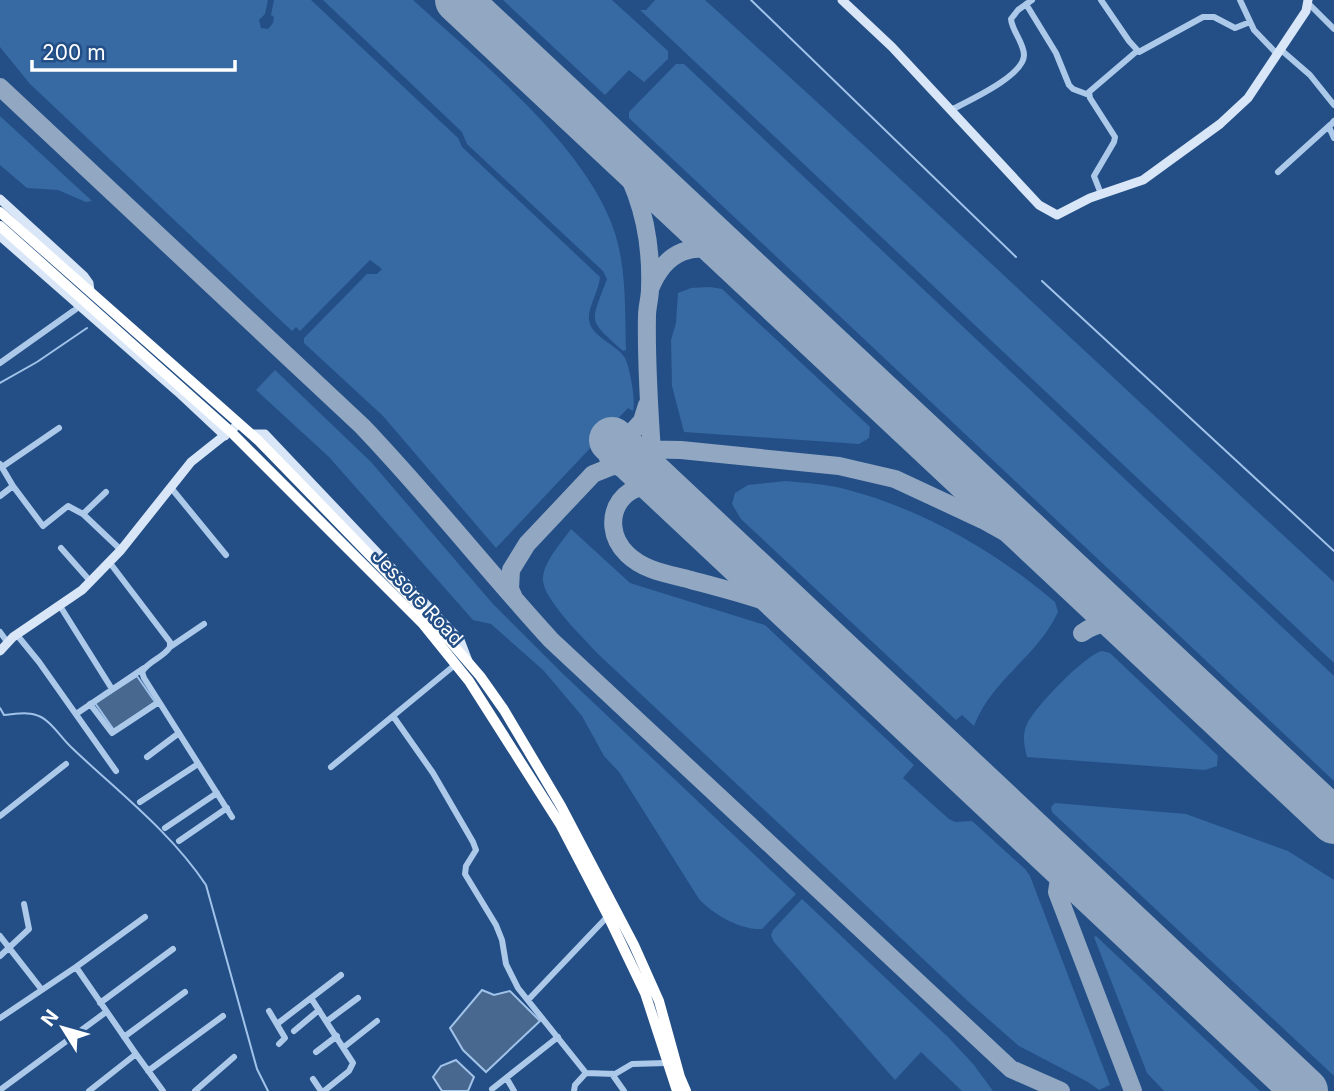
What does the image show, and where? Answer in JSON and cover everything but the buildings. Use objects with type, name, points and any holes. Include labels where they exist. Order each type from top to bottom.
[{"type":"highway","points":[[0,212],[83,298],[240,422],[423,610],[469,663],[504,710],[561,806],[628,933],[659,1001],[686,1091]]},
{"type":"highway","name":"Jessore Road","points":[[0,226],[83,298],[228,434],[423,624],[456,664],[489,709],[560,824],[608,916],[645,993],[677,1091]]},
{"type":"street","points":[[842,0],[892,47],[1039,205],[1057,215],[1101,194],[1143,180],[1220,124],[1248,98],[1306,11],[1308,1]]},
{"type":"street","points":[[1101,0],[1137,51]]},
{"type":"street","points":[[1240,0],[1259,37],[1310,75],[1334,106]]},
{"type":"street","points":[[1308,1],[1334,29]]},
{"type":"street","points":[[951,110],[996,84],[1020,66],[1024,50],[1011,19],[1029,2],[1056,53],[1069,85],[1088,95],[1115,137],[1094,176],[1101,194]]},
{"type":"street","points":[[1088,95],[1092,88],[1137,51],[1142,51],[1203,17],[1214,17],[1235,28],[1250,22]]},
{"type":"street","points":[[1332,123],[1330,131],[1334,138]]},
{"type":"street","points":[[1278,172],[1332,123]]},
{"type":"street","points":[[0,199],[89,283],[76,309],[0,363]]},
{"type":"street","points":[[0,236],[83,298]]},
{"type":"street","points":[[0,651],[17,635],[91,582],[172,489],[191,462],[240,422]]},
{"type":"street","points":[[59,428],[1,465],[43,526],[68,506],[83,514],[121,550]]},
{"type":"street","points":[[0,496],[13,486]]},
{"type":"street","points":[[172,489],[226,555]]},
{"type":"street","points":[[83,514],[106,492]]},
{"type":"street","points":[[61,548],[91,582]]},
{"type":"street","points":[[110,563],[170,642],[170,647]]},
{"type":"street","points":[[60,606],[113,689]]},
{"type":"street","points":[[76,714],[204,624]]},
{"type":"street","points":[[0,632],[8,643]]},
{"type":"street","points":[[17,635],[117,771]]},
{"type":"street","points":[[331,767],[456,664]]},
{"type":"street","points":[[145,667],[142,672],[144,678],[232,817]]},
{"type":"street","points":[[90,704],[112,733],[159,702]]},
{"type":"street","points":[[393,716],[423,756],[473,842],[476,850],[466,866],[465,874],[496,925],[511,976],[528,1000],[586,1073],[612,1074],[639,1062],[667,1063]]},
{"type":"street","points":[[148,757],[179,733]]},
{"type":"street","points":[[0,816],[66,764]]},
{"type":"street","points":[[140,802],[198,764]]},
{"type":"street","points":[[164,828],[217,793]]},
{"type":"street","points":[[179,841],[227,808]]},
{"type":"street","points":[[0,956],[29,929],[24,904]]},
{"type":"street","points":[[528,1000],[608,916]]},
{"type":"street","points":[[0,1018],[145,917]]},
{"type":"street","points":[[0,936],[42,990]]},
{"type":"street","points":[[100,1003],[173,949]]},
{"type":"street","points":[[76,967],[163,1091]]},
{"type":"street","points":[[277,1024],[341,975]]},
{"type":"street","points":[[124,1037],[185,992]]},
{"type":"street","points":[[311,998],[344,1047],[353,1066],[322,1091],[313,1079]]},
{"type":"street","points":[[327,1021],[358,998]]},
{"type":"street","points":[[294,1031],[319,1010]]},
{"type":"street","points":[[269,1011],[285,1038],[279,1044]]},
{"type":"street","points":[[0,1090],[106,1012]]},
{"type":"street","points":[[148,1070],[223,1016]]},
{"type":"street","points":[[344,1047],[377,1021]]},
{"type":"street","points":[[316,1052],[337,1036]]},
{"type":"street","points":[[492,1089],[558,1037]]},
{"type":"street","points":[[89,1091],[136,1054]]},
{"type":"street","points":[[195,1091],[234,1058]]},
{"type":"street","points":[[567,1091],[574,1089],[586,1073]]},
{"type":"street","points":[[612,1074],[624,1091]]},
{"type":"street","points":[[507,1079],[514,1091]]},
{"type":"shaded area","points":[[0,0],[268,0],[265,14],[259,20],[261,28],[268,29],[273,23],[274,17],[271,15],[274,0],[311,0],[600,277],[589,319],[594,331],[625,358],[632,384],[633,411],[628,408],[496,548],[383,416],[304,343],[304,338],[367,274],[377,274],[382,269],[370,260],[300,331],[296,327],[292,331],[30,84],[0,47]]},
{"type":"shaded area","points":[[323,0],[413,0],[506,84],[568,151],[593,186],[611,222],[623,270],[626,350],[623,351],[603,332],[595,320],[597,305],[607,279],[603,271],[467,144],[462,132]]},
{"type":"shaded area","points":[[503,0],[612,0],[668,51],[668,59],[644,82],[629,70],[605,95]]},
{"type":"shaded area","points":[[655,0],[705,0],[1334,582],[1334,663],[640,10],[646,10]]},
{"type":"shaded area","points":[[676,64],[684,64],[1334,676],[1334,781],[629,118],[629,112]]},
{"type":"shaded area","points":[[0,116],[92,201],[86,202],[58,190],[27,188],[0,165]]},
{"type":"shaded area","points":[[691,288],[722,289],[870,427],[869,438],[859,444],[684,432],[672,386],[671,340],[676,323],[678,293]]},
{"type":"shaded area","points":[[275,370],[371,462],[493,604],[562,673],[796,894],[762,929],[745,927],[728,920],[699,899],[619,772],[604,756],[582,716],[544,671],[491,624],[473,620],[329,457],[256,390]]},
{"type":"shaded area","points":[[786,481],[845,489],[929,520],[982,549],[1055,602],[1058,612],[1049,628],[991,695],[974,726],[962,715],[956,720],[741,519],[732,504],[735,493],[748,485]]},
{"type":"shaded area","points":[[571,529],[630,583],[765,625],[914,765],[903,778],[949,819],[955,822],[972,821],[1025,869],[1110,1085],[1099,1090],[1019,1046],[596,652],[555,606],[544,585],[543,577],[547,564]]},
{"type":"shaded area","points":[[1102,651],[1110,653],[1218,756],[1217,766],[1205,770],[1027,757],[1024,732],[1032,716],[1073,671]]},
{"type":"shaded area","points":[[137,676],[155,702],[114,730],[95,703]]},
{"type":"shaded area","points":[[1055,803],[1186,814],[1288,851],[1334,880],[1334,1076],[1052,812],[1051,807]]},
{"type":"shaded area","points":[[802,899],[948,1037],[993,1091],[962,1091],[921,1052],[895,1080],[774,942],[771,935],[773,930]]},
{"type":"shaded area","points":[[1094,937],[1260,1091],[1164,1091],[1147,1073]]},
{"type":"shaded area","points":[[482,990],[494,995],[510,991],[540,1021],[486,1072],[463,1050],[450,1028]]},
{"type":"shaded area","points":[[456,1060],[474,1077],[468,1091],[442,1091],[433,1077],[441,1066]]},
{"type":"waterway","points":[[751,0],[1016,257]]},
{"type":"waterway","points":[[1042,281],[1334,551]]},
{"type":"waterway","points":[[0,383],[87,328]]},
{"type":"waterway","points":[[0,708],[4,715],[32,714],[49,723],[71,747],[160,829],[206,885],[257,1069],[268,1091]]},
{"type":"taxiway","points":[[0,87],[362,426],[551,640],[1011,1069],[1061,1091]]},
{"type":"taxiway","points":[[608,141],[636,193],[646,230],[650,269],[647,350],[652,452],[655,466],[676,498]]},
{"type":"taxiway","points":[[650,289],[664,265],[682,252],[705,249],[732,256]]},
{"type":"taxiway","points":[[613,453],[642,421],[647,405]]},
{"type":"taxiway","points":[[608,458],[627,449],[681,450],[839,466],[895,479],[983,520],[1028,545],[1075,578]]},
{"type":"taxiway","points":[[514,598],[510,589],[511,570],[527,544],[593,474],[613,466],[636,468],[664,487]]},
{"type":"taxiway","points":[[673,496],[656,488],[642,487],[629,492],[620,501],[614,513],[613,527],[617,541],[627,554],[657,571],[789,610],[819,633]]},
{"type":"taxiway","points":[[1082,633],[1101,624],[1132,631]]},
{"type":"taxiway","points":[[1096,894],[1073,881],[1068,880],[1058,885],[1057,892],[1133,1091]]},
{"type":"runway","points":[[458,0],[1334,821]]},
{"type":"runway","points":[[612,440],[1305,1091]]}]
